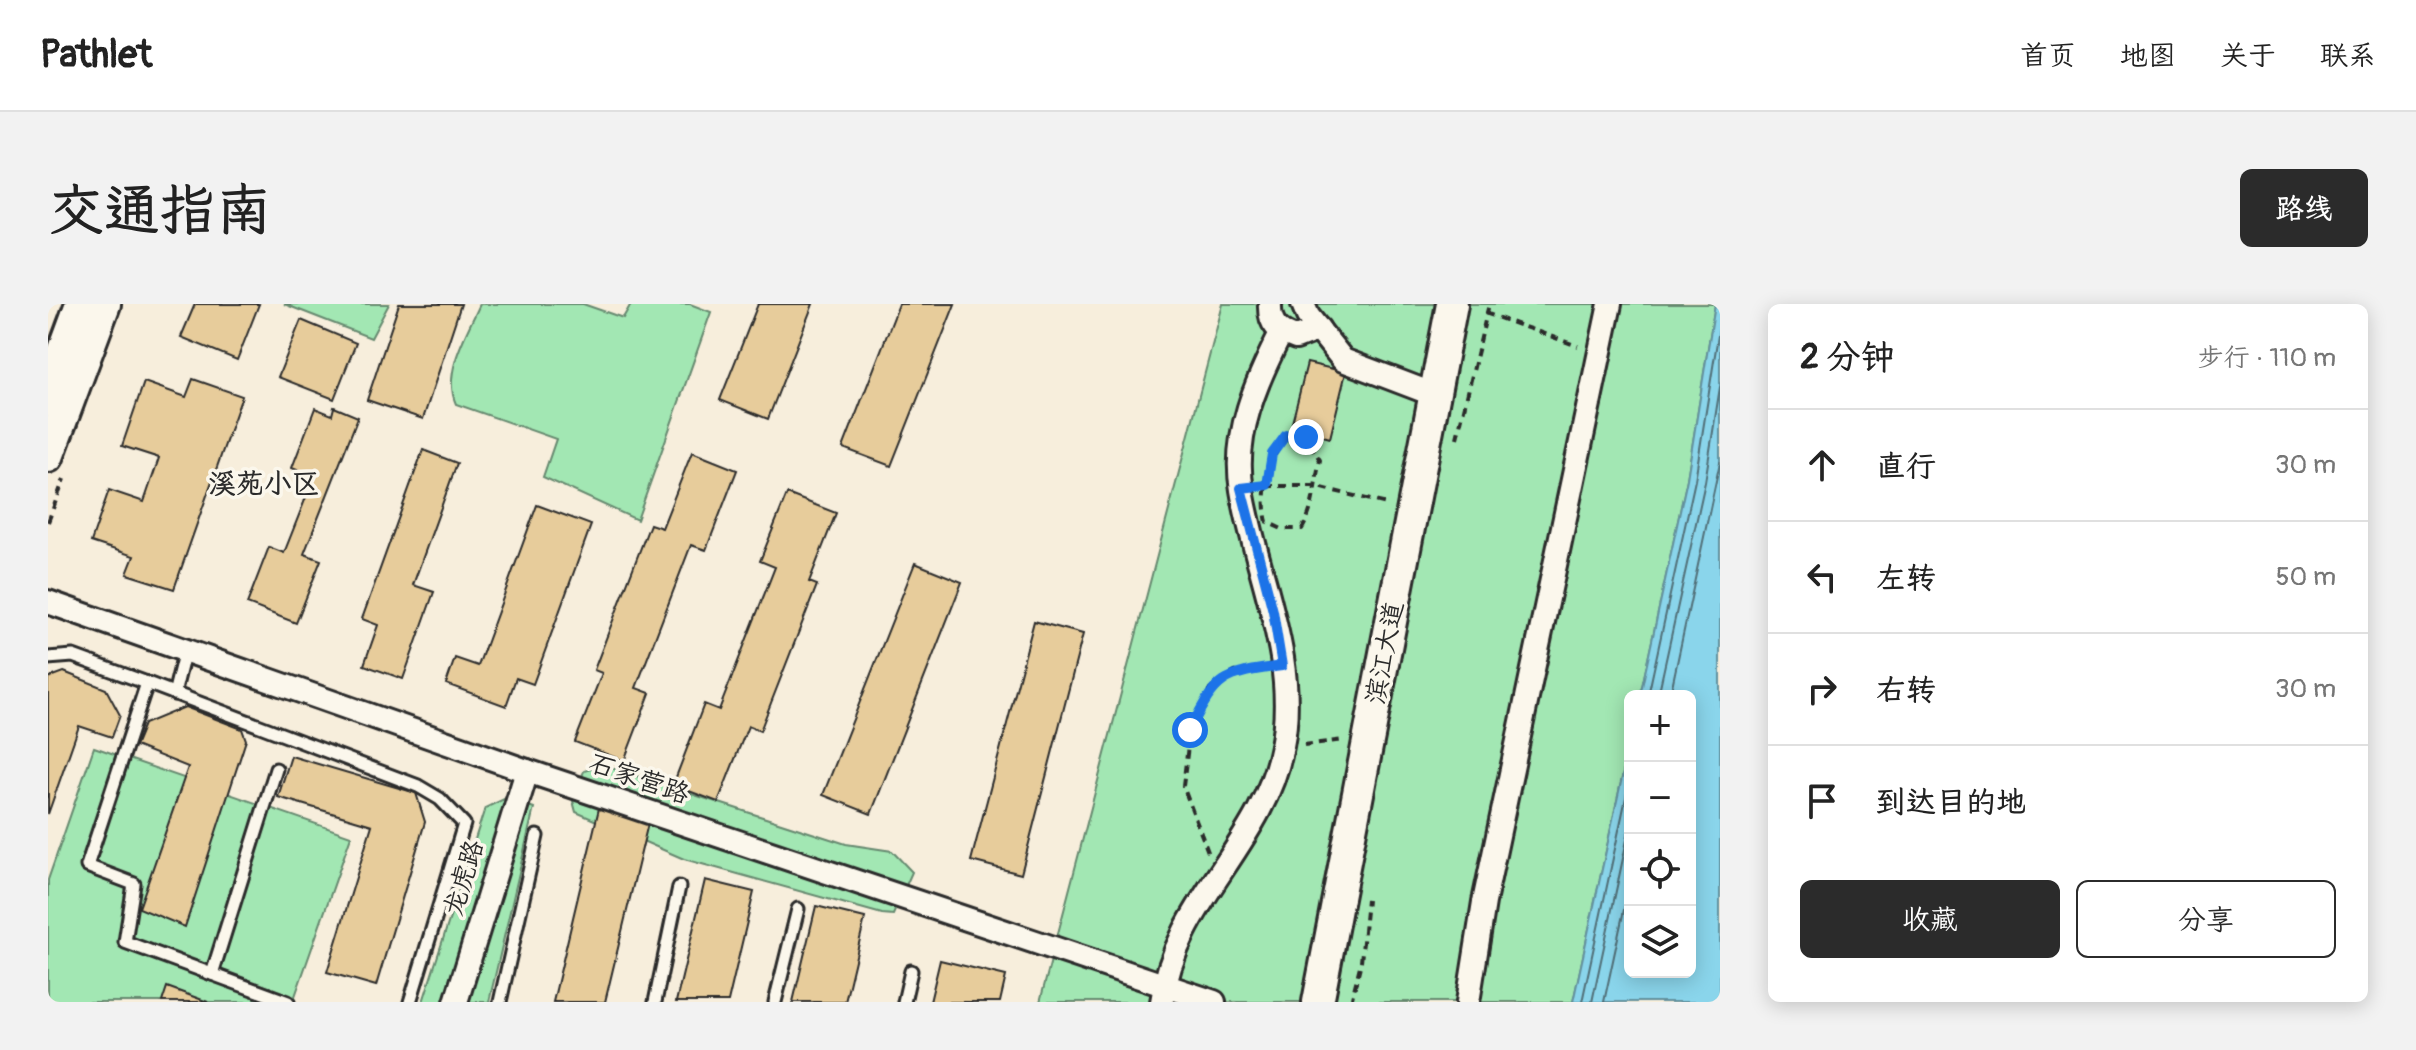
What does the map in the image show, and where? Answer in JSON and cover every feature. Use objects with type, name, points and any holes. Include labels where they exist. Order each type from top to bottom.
[{"type":"main road","points":[[48,399],[83,304]]},
{"type":"street","points":[[48,457],[105,304]]},
{"type":"street","points":[[1270,304],[1270,319],[1281,333],[1296,338],[1319,329]]},
{"type":"street","points":[[1303,304],[1343,360],[1435,395]]},
{"type":"street","name":"滨江大道","points":[[1318,1002],[1452,304]]},
{"type":"street","points":[[1468,1002],[1484,902],[1610,304]]},
{"type":"street","points":[[1163,994],[1195,907],[1251,830],[1282,747],[1286,711],[1282,666],[1273,611],[1241,488],[1244,421],[1262,371],[1281,333]]},
{"type":"street","name":"石家营路","points":[[48,602],[1163,994],[1214,1002]]},
{"type":"street","name":"龙虎路","points":[[456,1002],[527,771]]},
{"type":"lane","points":[[174,694],[185,650]]},
{"type":"lane","points":[[48,658],[73,656],[418,786],[440,799],[464,824],[410,1002]]},
{"type":"lane","points":[[147,683],[87,866],[134,884],[125,942],[288,1002]]},
{"type":"lane","points":[[212,974],[276,769]]},
{"type":"lane","points":[[500,1002],[537,836]]},
{"type":"lane","points":[[655,1002],[679,887]]},
{"type":"lane","points":[[775,1002],[798,909]]},
{"type":"lane","points":[[904,1002],[911,971]]},
{"type":"path","points":[[1485,313],[1599,354]]},
{"type":"path","points":[[1286,435],[1306,437],[1320,460],[1314,486],[1314,510],[1302,529],[1282,529],[1267,522],[1263,506],[1272,454],[1286,435]]},
{"type":"path","points":[[1241,488],[1314,486],[1413,510]]},
{"type":"path","points":[[1217,874],[1183,786],[1190,730],[1210,690],[1222,681],[1235,672],[1282,666]]},
{"type":"path","points":[[1282,747],[1369,737]]},
{"type":"green space","points":[[284,304],[389,304],[371,338]]},
{"type":"green space","points":[[480,304],[583,304],[623,318],[631,304],[690,304],[711,312],[637,520],[543,477],[556,439],[456,404],[452,392],[454,366]]},
{"type":"green space","points":[[1223,304],[1715,304],[1687,479],[1641,690],[1624,690],[1624,768],[1573,1002],[1040,1002]]},
{"type":"green space","points":[[94,747],[351,836],[293,1002],[48,1002],[48,880]]},
{"type":"green space","points":[[602,765],[846,844],[892,851],[912,872],[893,915],[684,859],[576,812],[573,801],[584,771]]},
{"type":"green space","points":[[506,798],[534,808],[489,1002],[423,1002],[485,808]]},
{"type":"water","points":[[1715,304],[1720,304],[1720,1002],[1573,1002],[1624,768],[1624,978],[1696,978],[1696,690],[1641,690],[1687,479]]},
{"type":"building","points":[[195,304],[259,304],[237,360],[181,337]]},
{"type":"building","points":[[399,304],[461,304],[423,419],[367,400]]},
{"type":"building","points":[[758,304],[813,304],[768,419],[720,400]]},
{"type":"building","points":[[899,304],[955,304],[891,466],[843,448]]},
{"type":"building","points":[[301,320],[356,343],[334,399],[278,377]]},
{"type":"building","points":[[1307,363],[1346,372],[1330,438],[1291,427]]},
{"type":"building","points":[[193,379],[242,396],[174,589],[127,574],[134,556],[91,542],[109,490],[144,502],[159,458],[122,446],[144,382],[186,397]]},
{"type":"building","points":[[334,407],[358,417],[304,554],[321,560],[296,623],[247,604],[269,547],[284,553],[314,477],[292,468],[315,408],[332,415]]},
{"type":"building","points":[[423,450],[457,463],[413,585],[434,592],[403,679],[364,665],[378,625],[362,619]]},
{"type":"building","points":[[692,452],[737,470],[706,550],[691,545],[636,688],[650,693],[624,761],[575,742],[602,673],[594,670],[650,524],[662,528]]},
{"type":"building","points":[[787,494],[836,513],[809,582],[817,585],[760,731],[748,726],[718,802],[673,785],[704,704],[719,710],[775,567],[760,561]]},
{"type":"building","points":[[537,505],[591,525],[533,684],[516,678],[506,706],[446,684],[455,658],[478,666]]},
{"type":"building","points":[[915,563],[962,582],[871,814],[823,795]]},
{"type":"building","points":[[1034,621],[1083,634],[1021,874],[971,861]]},
{"type":"building","points":[[64,672],[106,689],[120,715],[112,737],[79,726],[48,814],[48,678]]},
{"type":"building","points":[[185,707],[242,729],[246,740],[185,927],[139,908],[188,767],[135,746],[144,724]]},
{"type":"building","points":[[291,756],[416,793],[425,822],[376,986],[327,972],[372,825],[278,797]]},
{"type":"building","points":[[600,804],[650,815],[605,1002],[553,1002]]},
{"type":"building","points":[[705,880],[754,892],[728,1002],[676,1002]]},
{"type":"building","points":[[816,906],[865,918],[845,1002],[793,1002]]},
{"type":"building","points":[[940,960],[1006,976],[1000,1002],[930,1002]]},
{"type":"building","points":[[167,987],[208,1002],[162,1002]]},
{"type":"district","name":"溪苑小区","points":[[264,484]]},
{"type":"route","points":[[1190,730],[1210,690],[1235,672],[1282,666],[1273,611],[1241,488],[1267,485],[1272,454],[1286,435],[1306,437]]}]
